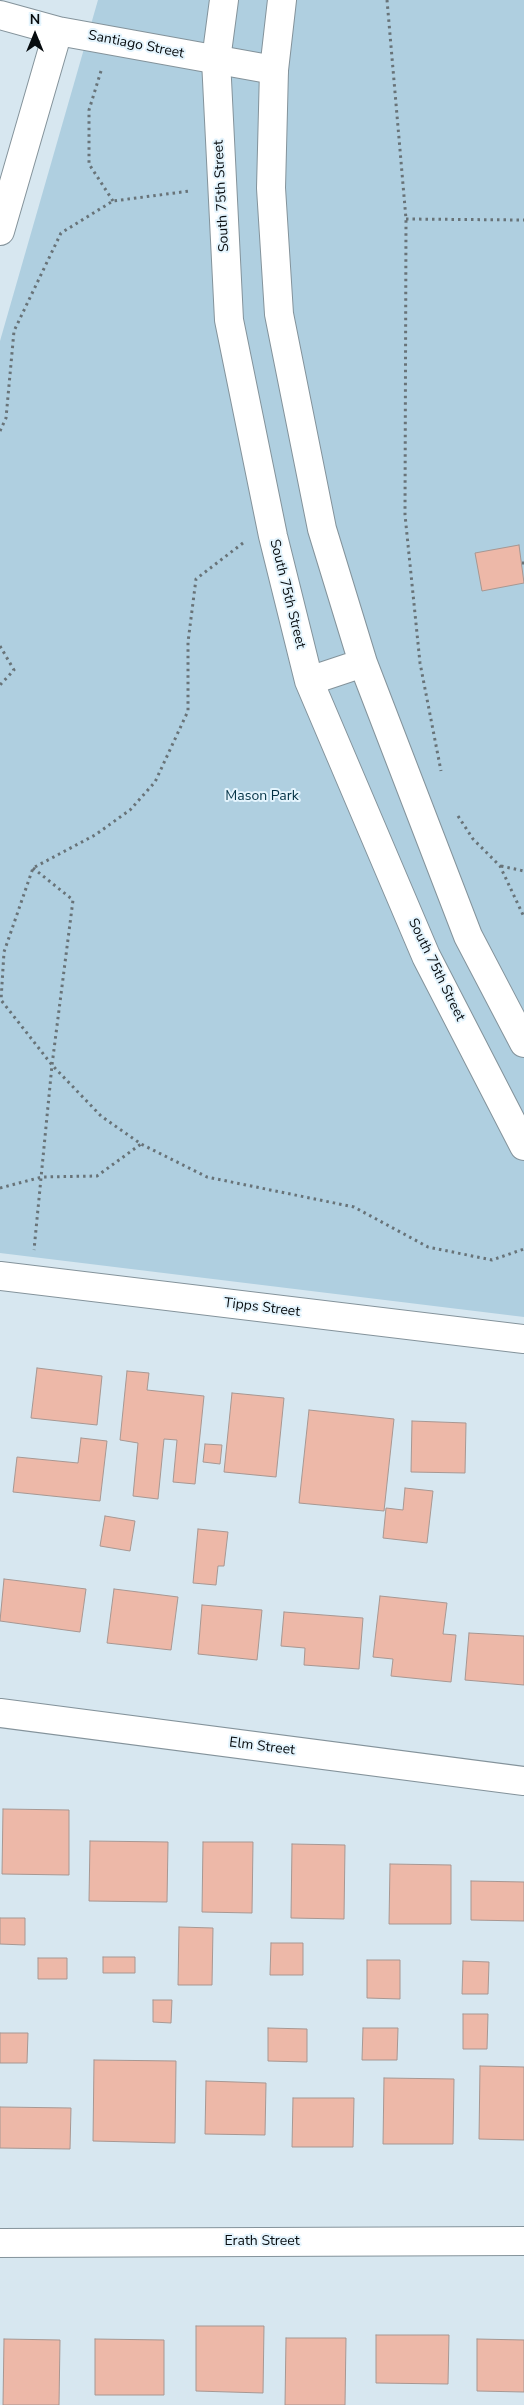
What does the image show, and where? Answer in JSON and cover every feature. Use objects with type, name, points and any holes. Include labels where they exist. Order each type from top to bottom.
[{"type":"main road","name":"South 75th Street","points":[[224,0],[216,60],[221,189],[230,320],[272,536],[309,681],[426,956],[524,1146]]},
{"type":"main road","points":[[282,0],[274,70],[271,188],[280,314],[322,529],[363,663],[468,936],[524,1043]]},
{"type":"main road","name":"Santiago Street","points":[[0,15],[58,31],[274,70]]},
{"type":"main road","points":[[0,231],[58,31]]},
{"type":"main road","points":[[309,681],[363,663]]},
{"type":"main road","name":"Tipps Street","points":[[0,1276],[524,1339]]},
{"type":"main road","name":"Elm Street","points":[[0,1713],[524,1781]]},
{"type":"main road","name":"Erath Street","points":[[0,2243],[524,2241]]},
{"type":"path","points":[[387,0],[406,219],[405,515],[420,663],[444,780]]},
{"type":"path","points":[[110,40],[89,110],[89,164],[113,201]]},
{"type":"path","points":[[0,431],[6,418],[14,330],[61,233],[113,201],[221,189]]},
{"type":"path","points":[[406,219],[524,220]]},
{"type":"path","points":[[272,536],[248,539],[196,579],[188,642],[188,711],[155,782],[130,810],[95,835],[33,868],[4,952],[1,1000],[52,1064],[101,1116],[141,1144],[207,1177],[354,1207],[428,1247],[492,1260],[524,1249]]},
{"type":"path","points":[[0,646],[14,670],[0,685]]},
{"type":"path","points":[[455,812],[473,839],[500,866],[524,917]]},
{"type":"path","points":[[500,866],[524,872]]},
{"type":"path","points":[[29,1280],[42,1177],[52,1064],[73,900],[33,868]]},
{"type":"path","points":[[0,1188],[42,1177],[97,1176],[141,1144]]},
{"type":"green space","name":"Mason Park","points":[[98,0],[524,0],[524,1317],[0,1253],[0,341]]},
{"type":"building","points":[[519,545],[524,583],[482,591],[475,553]]},
{"type":"building","points":[[37,1368],[102,1376],[97,1425],[31,1418]]},
{"type":"building","points":[[127,1371],[149,1373],[147,1390],[204,1396],[195,1484],[173,1482],[177,1440],[164,1439],[158,1499],[133,1496],[138,1443],[120,1440]]},
{"type":"building","points":[[232,1393],[284,1398],[276,1477],[224,1472]]},
{"type":"building","points":[[309,1410],[394,1419],[384,1511],[299,1503]]},
{"type":"building","points":[[412,1421],[466,1423],[465,1473],[411,1472]]},
{"type":"building","points":[[81,1438],[107,1441],[100,1501],[13,1492],[17,1457],[78,1463]]},
{"type":"building","points":[[205,1444],[222,1445],[220,1464],[203,1462]]},
{"type":"building","points":[[405,1488],[433,1491],[427,1543],[383,1538],[386,1508],[403,1510]]},
{"type":"building","points":[[105,1516],[135,1521],[130,1551],[100,1546]]},
{"type":"building","points":[[198,1529],[228,1532],[224,1566],[218,1566],[216,1585],[193,1583]]},
{"type":"building","points":[[4,1579],[86,1589],[80,1632],[0,1621]]},
{"type":"building","points":[[114,1589],[178,1597],[171,1650],[107,1643]]},
{"type":"building","points":[[380,1596],[447,1603],[443,1634],[456,1635],[451,1682],[391,1676],[393,1659],[373,1657]]},
{"type":"building","points":[[202,1605],[262,1610],[257,1660],[198,1654]]},
{"type":"building","points":[[284,1612],[363,1618],[359,1669],[304,1665],[305,1648],[281,1646]]},
{"type":"building","points":[[469,1633],[524,1636],[524,1685],[465,1680]]},
{"type":"building","points":[[3,1809],[69,1810],[69,1875],[2,1874]]},
{"type":"building","points":[[90,1841],[168,1842],[167,1902],[89,1901]]},
{"type":"building","points":[[203,1842],[253,1842],[252,1913],[202,1912]]},
{"type":"building","points":[[292,1844],[345,1845],[344,1919],[291,1918]]},
{"type":"building","points":[[390,1864],[451,1865],[451,1924],[389,1924]]},
{"type":"building","points":[[471,1881],[524,1882],[524,1921],[471,1920]]},
{"type":"building","points":[[0,1918],[25,1918],[25,1945],[0,1944]]},
{"type":"building","points":[[179,1927],[213,1928],[212,1985],[178,1985]]},
{"type":"building","points":[[271,1943],[303,1943],[303,1975],[270,1975]]},
{"type":"building","points":[[103,1957],[135,1957],[135,1973],[103,1973]]},
{"type":"building","points":[[38,1958],[67,1958],[67,1979],[38,1979]]},
{"type":"building","points":[[367,1960],[400,1960],[400,1999],[367,1998]]},
{"type":"building","points":[[463,1961],[489,1962],[488,1994],[462,1994]]},
{"type":"building","points":[[153,2000],[172,2000],[171,2023],[153,2022]]},
{"type":"building","points":[[463,2014],[488,2014],[487,2049],[463,2049]]},
{"type":"building","points":[[268,2028],[307,2029],[307,2062],[268,2061]]},
{"type":"building","points":[[363,2028],[398,2028],[397,2060],[362,2060]]},
{"type":"building","points":[[0,2033],[28,2033],[27,2063],[0,2063]]},
{"type":"building","points":[[94,2060],[176,2061],[175,2143],[93,2141]]},
{"type":"building","points":[[480,2066],[524,2067],[524,2140],[479,2139]]},
{"type":"building","points":[[384,2078],[454,2079],[453,2144],[383,2144]]},
{"type":"building","points":[[206,2081],[266,2083],[265,2135],[205,2134]]},
{"type":"building","points":[[293,2098],[354,2098],[353,2147],[292,2147]]},
{"type":"building","points":[[0,2107],[71,2108],[70,2149],[0,2148]]},
{"type":"building","points":[[196,2326],[264,2326],[263,2393],[196,2391]]},
{"type":"building","points":[[376,2335],[449,2335],[448,2384],[376,2383]]},
{"type":"building","points":[[286,2338],[346,2338],[345,2405],[285,2405]]},
{"type":"building","points":[[4,2339],[60,2340],[59,2405],[3,2405]]},
{"type":"building","points":[[95,2339],[164,2340],[164,2395],[95,2395]]},
{"type":"building","points":[[477,2339],[524,2340],[524,2392],[477,2391]]}]
